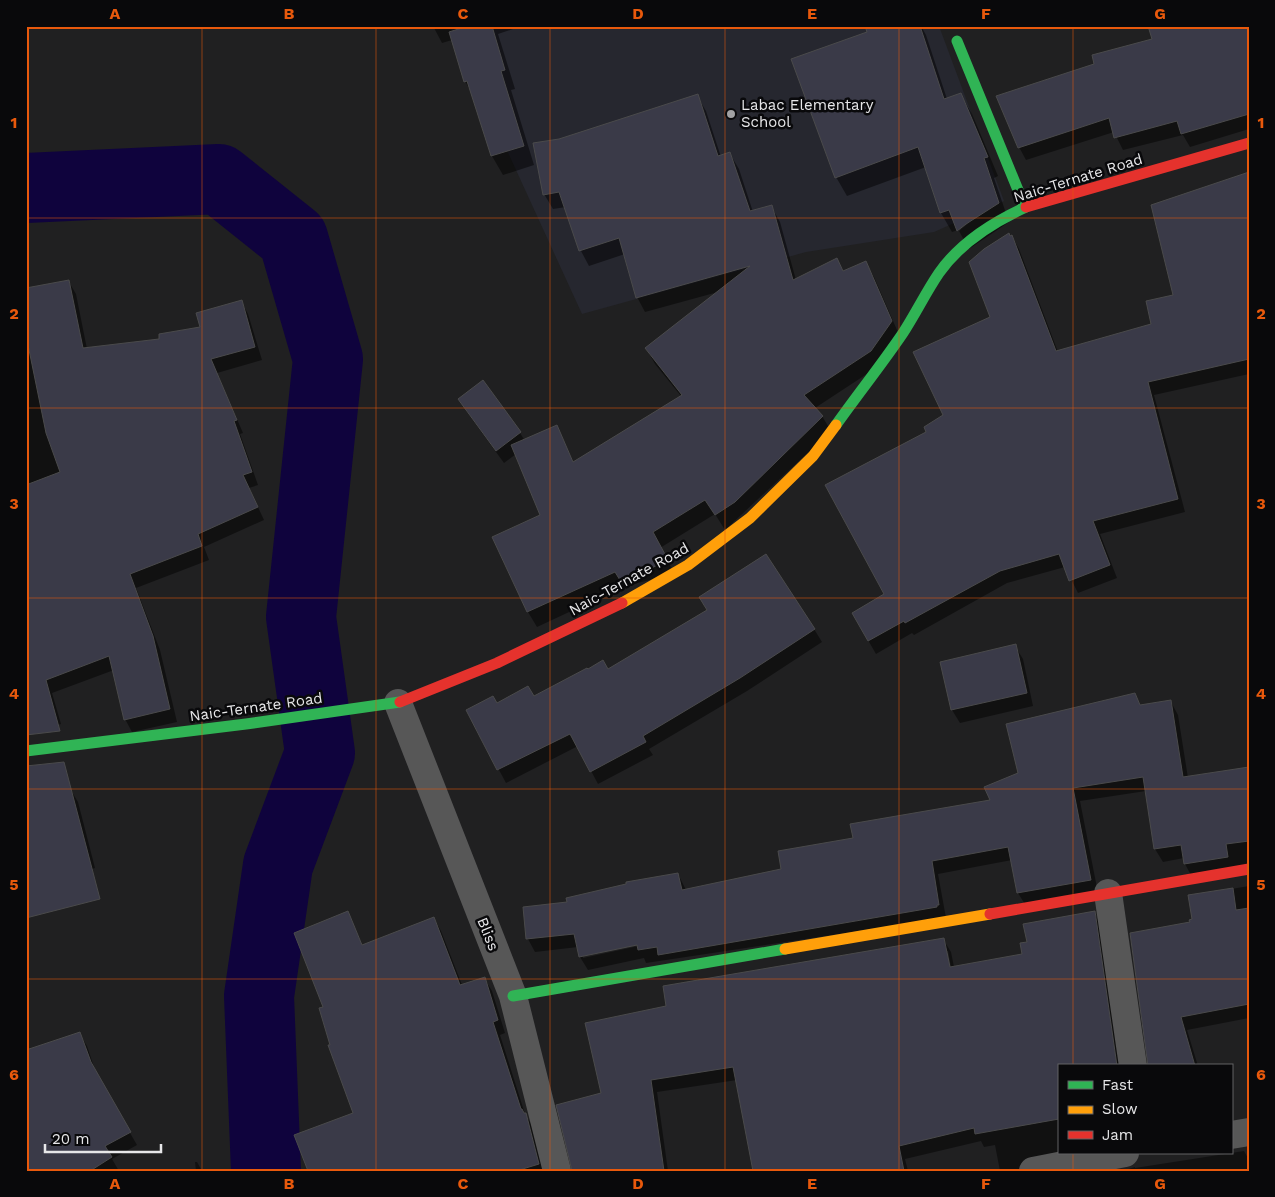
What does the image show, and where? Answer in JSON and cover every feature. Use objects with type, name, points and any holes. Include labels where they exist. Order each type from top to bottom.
[{"type":"main road","points":[[957,42],[1025,207]]},
{"type":"main road","name":"Naic-Ternate Road","points":[[26,751],[398,703],[498,663],[612,608],[688,566],[750,518],[813,456],[903,333],[939,273],[953,256],[974,237],[1025,207],[1249,143]]},
{"type":"main road","points":[[514,996],[1249,869]]},
{"type":"street","name":"Bliss","points":[[398,703],[514,996],[557,1171]]},
{"type":"street","points":[[1108,893],[1133,1064]]},
{"type":"street","points":[[1232,1135],[1249,1132]]},
{"type":"street","points":[[1033,1171],[1120,1154]]},
{"type":"shaded area","name":"Labac Elementary School","points":[[450,26],[939,26],[1004,201],[934,232],[806,252],[582,314]]},
{"type":"building","points":[[468,26],[492,26],[505,70],[501,71],[524,146],[491,156],[467,81],[464,82],[449,32]]},
{"type":"building","points":[[865,26],[920,26],[944,99],[961,93],[988,157],[984,158],[999,203],[957,231],[949,210],[940,213],[918,147],[835,178],[791,59],[867,32]]},
{"type":"building","points":[[1148,26],[1249,26],[1249,114],[1181,134],[1177,121],[1114,138],[1109,118],[1018,148],[996,96],[1094,64],[1092,55],[1152,39]]},
{"type":"building","points":[[698,94],[718,156],[730,152],[750,211],[772,205],[793,280],[837,258],[843,271],[866,261],[892,321],[871,351],[804,395],[823,416],[735,502],[715,515],[705,500],[653,532],[667,558],[664,561],[623,585],[615,572],[527,612],[492,537],[540,515],[511,445],[557,425],[573,462],[682,395],[645,348],[750,266],[636,298],[619,238],[579,251],[559,192],[543,195],[533,143],[559,139]]},
{"type":"building","points":[[1249,172],[1249,359],[1148,382],[1178,499],[1093,521],[1110,565],[1069,581],[1059,554],[1000,571],[868,641],[852,613],[884,594],[825,485],[926,432],[924,427],[943,415],[913,352],[990,317],[969,262],[984,249],[1009,233],[1010,236],[1012,235],[1056,351],[1151,324],[1146,301],[1173,295],[1151,205]]},
{"type":"building","points":[[69,280],[83,348],[159,339],[159,334],[200,327],[196,313],[242,300],[255,347],[211,359],[237,420],[234,421],[252,472],[243,475],[258,507],[198,534],[202,546],[130,574],[153,636],[170,709],[124,720],[109,656],[46,680],[60,731],[26,735],[26,485],[60,472],[46,433],[26,335],[26,288]]},
{"type":"building","points":[[483,380],[521,432],[496,451],[458,399]]},
{"type":"building","points":[[766,554],[815,629],[740,678],[643,736],[646,742],[590,772],[570,734],[497,770],[466,710],[493,696],[497,703],[528,686],[534,696],[603,660],[608,669],[707,610],[699,597]]},
{"type":"building","points":[[1016,644],[1027,693],[951,710],[940,662]]},
{"type":"building","points":[[1135,693],[1140,705],[1171,700],[1183,777],[1249,767],[1249,841],[1226,844],[1228,857],[1184,864],[1181,845],[1154,849],[1143,777],[1073,788],[1091,880],[1017,893],[1008,847],[932,861],[939,905],[937,907],[658,955],[657,947],[638,950],[637,945],[579,957],[574,934],[526,939],[523,907],[567,902],[566,898],[626,884],[626,882],[678,873],[682,890],[781,869],[778,851],[853,838],[850,824],[990,800],[984,787],[1018,773],[1006,724]]},
{"type":"building","points":[[64,762],[100,899],[26,918],[26,766]]},
{"type":"building","points":[[1233,888],[1236,910],[1249,908],[1249,1004],[1181,1017],[1194,1064],[1148,1064],[1130,933],[1190,922],[1189,920],[1192,919],[1188,895]]},
{"type":"building","points":[[348,911],[362,945],[434,917],[460,985],[485,977],[498,1020],[493,1022],[521,1109],[526,1113],[539,1164],[516,1171],[308,1171],[294,1135],[353,1113],[328,1045],[330,1045],[319,1008],[323,1007],[294,933]]},
{"type":"building","points":[[1095,911],[1117,1064],[1058,1064],[1058,1119],[975,1134],[974,1128],[899,1146],[904,1171],[753,1171],[733,1067],[651,1080],[664,1171],[572,1171],[556,1105],[601,1093],[585,1023],[666,1006],[663,986],[944,938],[950,967],[1022,954],[1020,943],[1027,942],[1023,924]]},
{"type":"building","points":[[80,1032],[91,1062],[131,1132],[105,1146],[112,1157],[90,1171],[26,1171],[26,1050]]},
{"type":"waterway","points":[[26,188],[219,179],[293,238],[328,359],[301,617],[320,753],[278,865],[259,996],[266,1171]]},
{"type":"traffic: fast","points":[[957,41],[1025,207]]},
{"type":"traffic: fast","points":[[836,425],[903,333],[934,280],[947,262],[978,234],[1001,219],[1026,207]]},
{"type":"traffic: fast","points":[[26,751],[246,724],[400,702]]},
{"type":"traffic: fast","points":[[513,996],[785,949]]},
{"type":"traffic: slow","points":[[622,603],[688,565],[750,518],[813,456],[836,425]]},
{"type":"traffic: slow","points":[[785,949],[990,914]]},
{"type":"traffic: jam","points":[[1026,207],[1249,143]]},
{"type":"traffic: jam","points":[[400,702],[497,663],[622,603]]},
{"type":"traffic: jam","points":[[990,914],[1249,869]]},
{"type":"place","name":"Labac Elementary School","points":[[731,114]]}]
